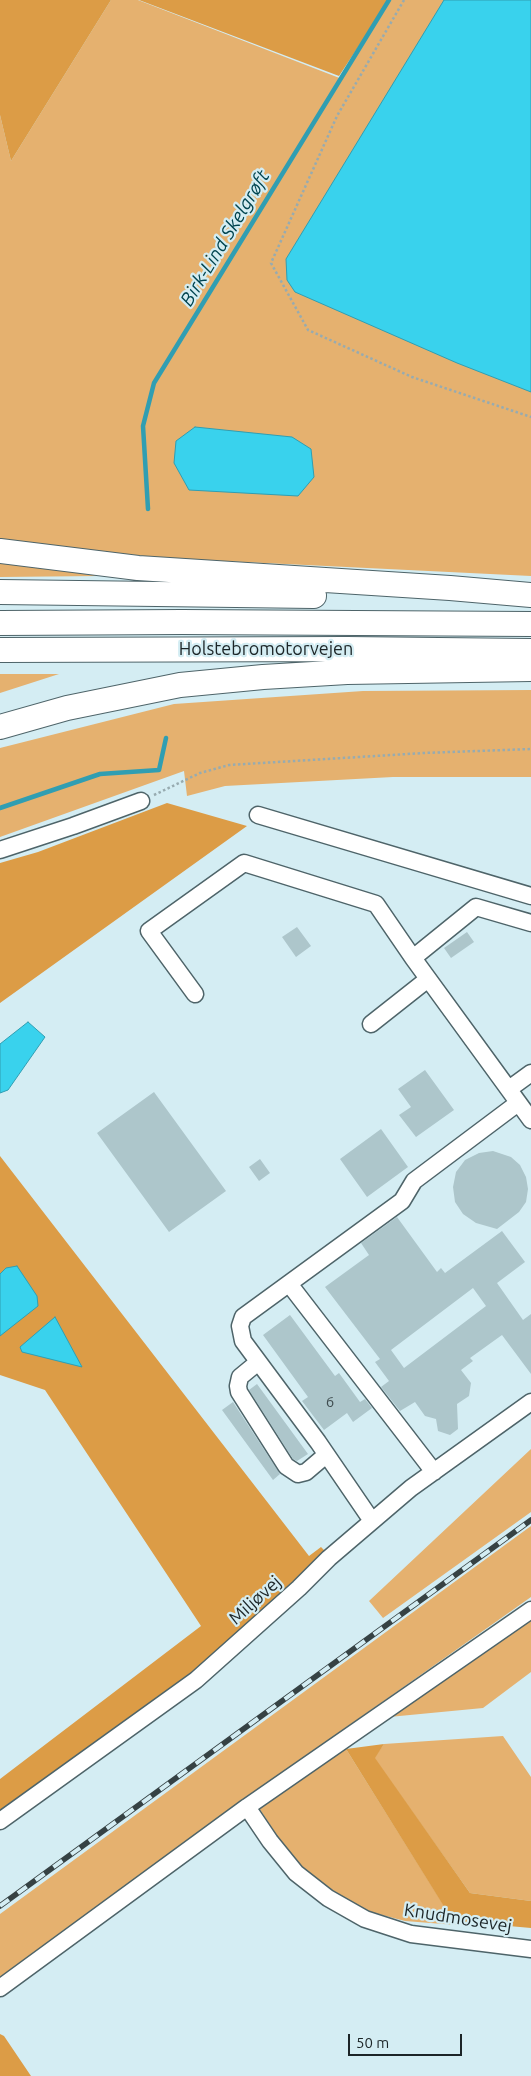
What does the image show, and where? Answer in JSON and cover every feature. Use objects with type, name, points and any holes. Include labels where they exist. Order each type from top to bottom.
[{"type":"highway","points":[[0,551],[138,568],[450,588],[531,597]]},
{"type":"highway","points":[[0,592],[531,597]]},
{"type":"highway","name":"Holstebromotorvejen","points":[[0,623],[531,624]]},
{"type":"highway","name":"Holstebromotorvejen","points":[[0,650],[531,651]]},
{"type":"highway","points":[[0,727],[67,708],[180,685],[346,672],[531,669]]},
{"type":"street","points":[[0,850],[141,801]]},
{"type":"street","points":[[258,815],[531,896]]},
{"type":"street","points":[[196,994],[149,931],[244,862],[376,904],[531,1120]]},
{"type":"street","points":[[413,958],[476,907],[531,923]]},
{"type":"street","points":[[371,1024],[428,979]]},
{"type":"street","points":[[509,1089],[531,1074]]},
{"type":"street","points":[[372,1521],[326,1455],[257,1363],[243,1341],[240,1326],[243,1318],[402,1201],[414,1181],[518,1103]]},
{"type":"street","points":[[290,1285],[434,1472]]},
{"type":"street","points":[[257,1363],[240,1377],[238,1381],[239,1392],[286,1466],[298,1474],[306,1472],[326,1455]]},
{"type":"street","name":"Miljøvej","points":[[0,1821],[196,1680],[299,1588],[329,1558],[411,1488],[531,1402]]},
{"type":"street","points":[[0,1988],[247,1807],[531,1610]]},
{"type":"street","name":"Knudmosevej","points":[[247,1807],[270,1841],[296,1873],[328,1898],[365,1919],[410,1934],[531,1949]]},
{"type":"path","points":[[404,0],[337,116],[271,263],[308,330],[412,377],[531,417]]},
{"type":"path","points":[[141,801],[200,773],[229,765],[531,748]]},
{"type":"shaded area","points":[[0,0],[111,0],[11,161],[0,115]]},
{"type":"shaded area","points":[[111,0],[138,0],[342,79],[390,0],[531,0],[531,576],[162,558],[0,540],[0,115],[11,161]]},
{"type":"shaded area","points":[[139,0],[389,0],[339,76]]},
{"type":"shaded area","points":[[0,562],[99,576],[0,577]]},
{"type":"shaded area","points":[[0,674],[59,674],[0,693]]},
{"type":"shaded area","points":[[531,690],[531,777],[393,777],[225,786],[187,796],[184,771],[0,837],[0,748],[174,704],[363,691]]},
{"type":"shaded area","points":[[167,803],[247,826],[0,1003],[0,863],[38,852]]},
{"type":"shaded area","points":[[0,1156],[309,1556],[321,1547],[326,1552],[193,1673],[0,1812],[0,1779],[201,1626],[45,1390],[0,1375]]},
{"type":"shaded area","points":[[531,1449],[531,1512],[383,1618],[369,1601]]},
{"type":"shaded area","points":[[531,1526],[531,1597],[242,1801],[0,1977],[0,1914]]},
{"type":"shaded area","points":[[531,1620],[531,1672],[483,1708],[389,1717]]},
{"type":"shaded area","points":[[503,1736],[531,1777],[531,1901],[470,1893],[374,1758],[384,1744]]},
{"type":"shaded area","points":[[384,1744],[375,1758],[470,1893],[531,1901],[531,1928],[453,1921],[346,1749]]},
{"type":"shaded area","points":[[346,1749],[456,1925],[405,1921],[359,1909],[295,1863],[259,1808]]},
{"type":"shaded area","points":[[0,2034],[4,2036],[31,2076],[0,2076]]},
{"type":"water","points":[[444,0],[531,0],[531,392],[457,363],[295,292],[287,280],[286,259]]},
{"type":"water","points":[[195,427],[292,437],[311,449],[314,477],[298,496],[189,490],[174,463],[176,441]]},
{"type":"water","points":[[28,1022],[45,1037],[8,1090],[0,1093],[0,1044]]},
{"type":"water","points":[[17,1266],[37,1296],[38,1306],[0,1336],[0,1274],[6,1268]]},
{"type":"water","points":[[55,1317],[82,1367],[22,1352],[20,1347]]},
{"type":"building","points":[[297,927],[311,946],[296,957],[282,937]]},
{"type":"building","points":[[467,932],[474,942],[451,958],[444,948]]},
{"type":"building","points":[[425,1070],[454,1110],[416,1137],[399,1115],[411,1107],[398,1089]]},
{"type":"building","points":[[154,1092],[226,1191],[169,1232],[97,1133]]},
{"type":"building","points":[[381,1129],[408,1167],[367,1197],[340,1159]]},
{"type":"building","points":[[493,1151],[511,1157],[520,1165],[526,1177],[528,1189],[526,1202],[519,1212],[497,1229],[476,1223],[463,1214],[455,1202],[453,1187],[456,1172],[465,1160],[479,1153]]},
{"type":"building","points":[[260,1159],[270,1173],[259,1181],[249,1167]]},
{"type":"building","points":[[397,1217],[437,1272],[441,1268],[445,1273],[502,1231],[525,1262],[497,1283],[523,1320],[531,1314],[531,1374],[502,1335],[470,1358],[473,1361],[461,1370],[471,1383],[469,1396],[457,1404],[458,1429],[450,1435],[438,1431],[436,1419],[425,1416],[415,1402],[400,1411],[381,1387],[389,1381],[375,1362],[380,1359],[325,1287],[369,1255],[361,1243]],"holes":[[[473,1288],[486,1306],[404,1368],[391,1350]]]},
{"type":"building","points":[[290,1315],[335,1376],[339,1373],[360,1402],[365,1399],[372,1408],[353,1422],[347,1413],[324,1430],[302,1401],[308,1397],[263,1335]]},
{"type":"building","points":[[257,1384],[308,1454],[297,1461],[293,1459],[249,1390]]},
{"type":"building","points":[[233,1402],[280,1474],[273,1480],[222,1410]]},
{"type":"waterway","name":"Birk-Lind Skelgrøft","points":[[148,509],[143,426],[154,383],[389,0]]},
{"type":"waterway","name":"Birk-Lind Skelgrøft","points":[[0,808],[100,774],[159,770],[166,738]]},
{"type":"railway","points":[[0,1906],[531,1520]]}]
